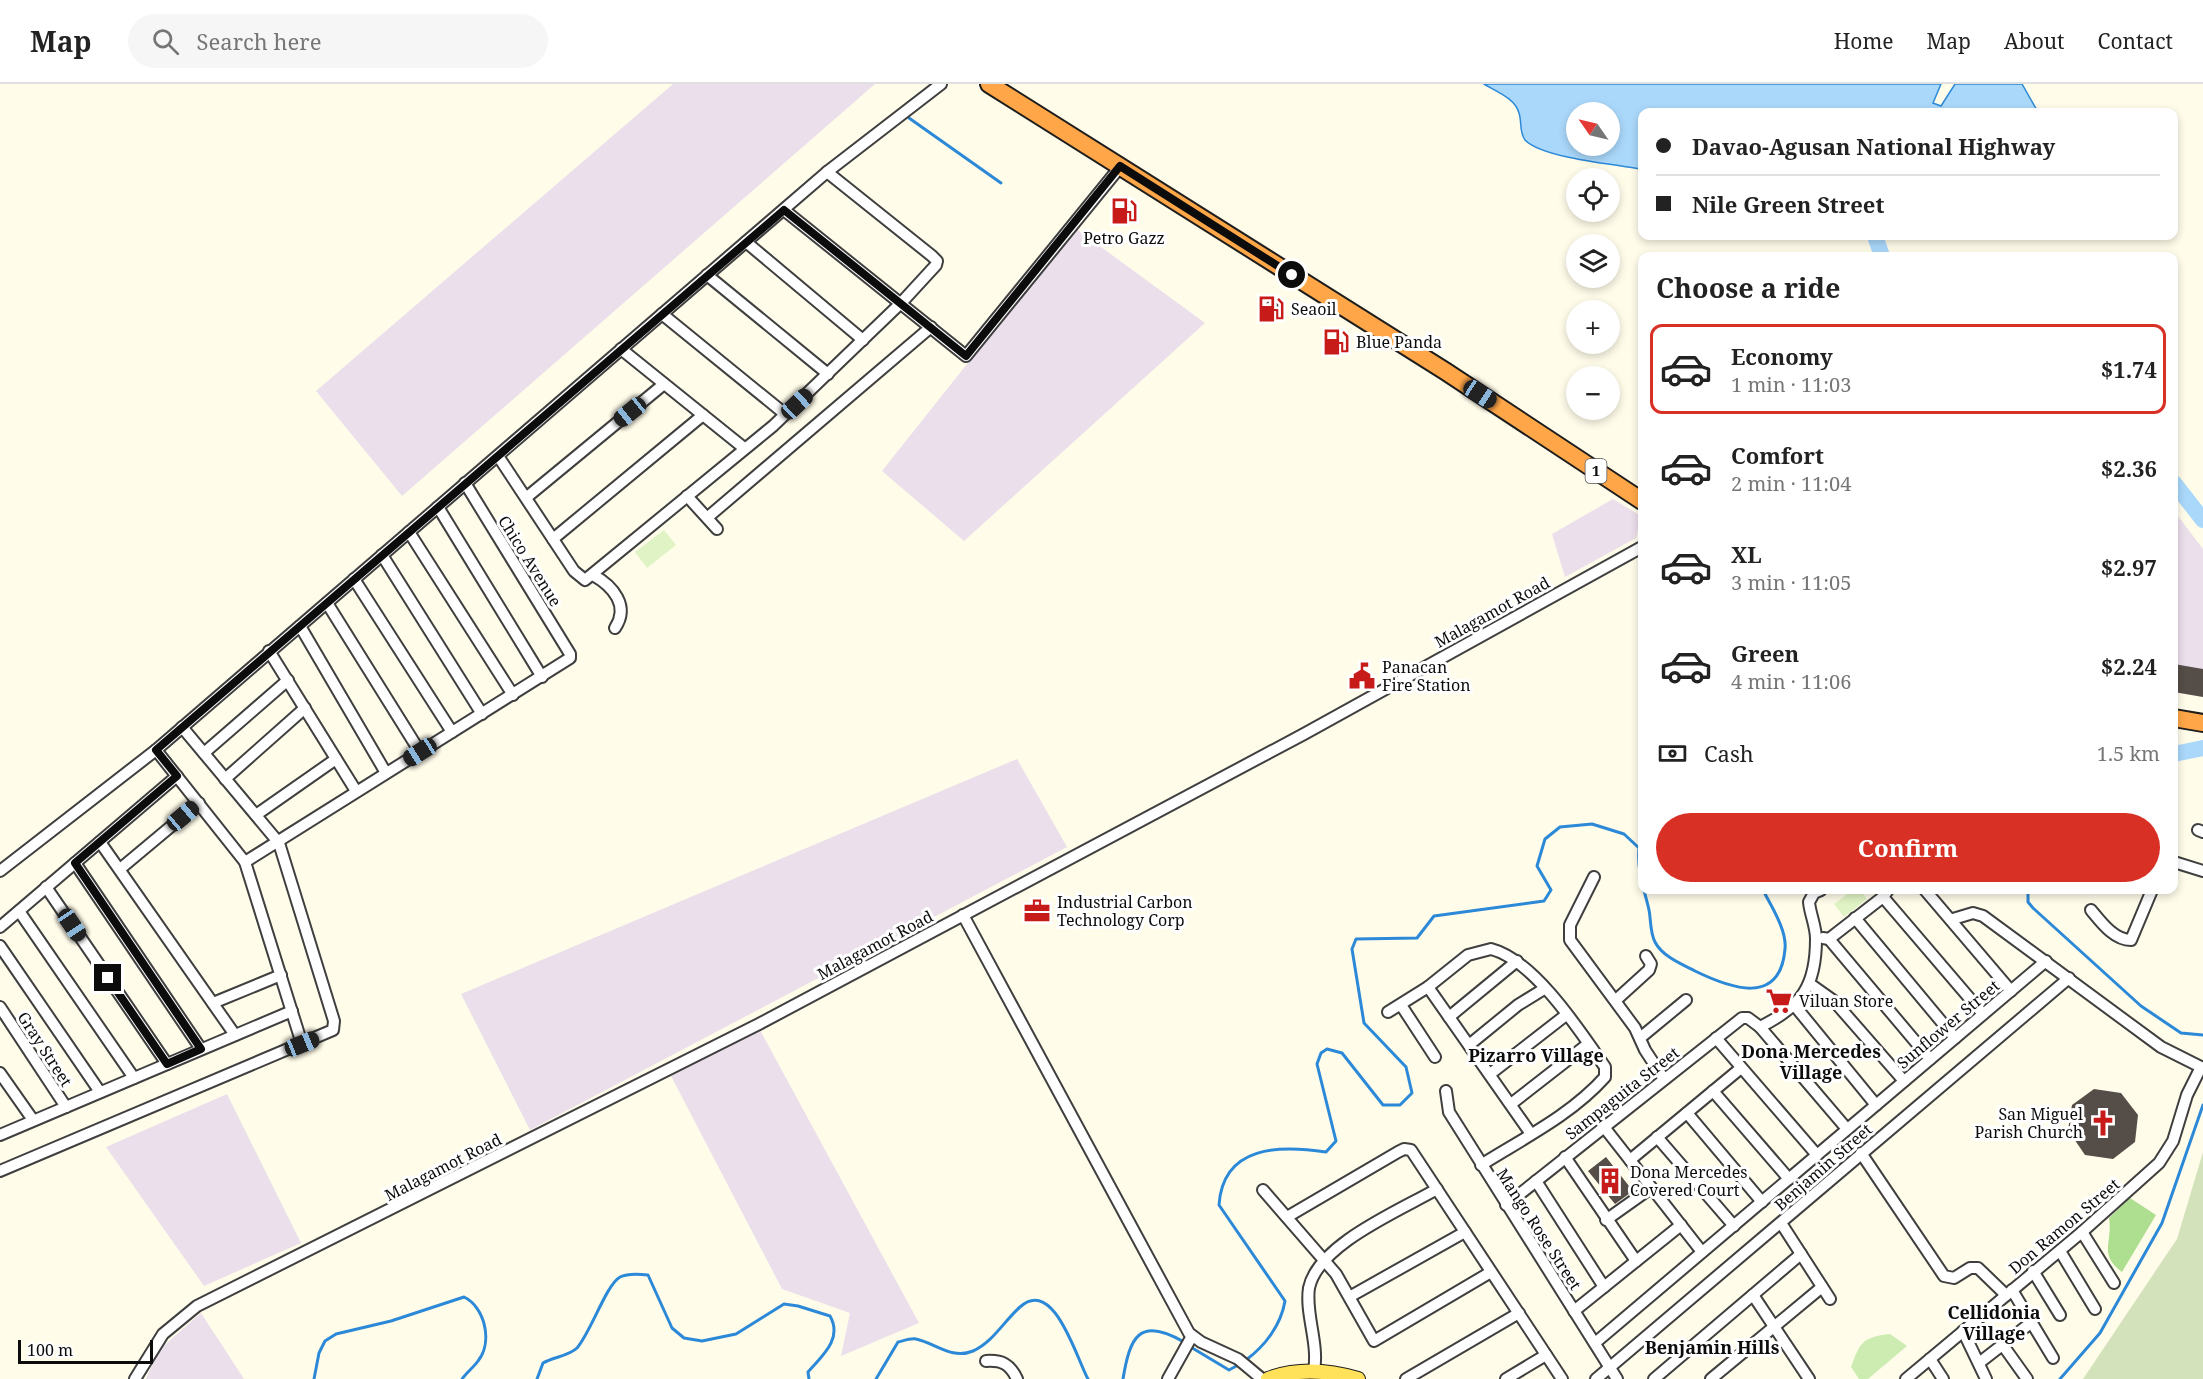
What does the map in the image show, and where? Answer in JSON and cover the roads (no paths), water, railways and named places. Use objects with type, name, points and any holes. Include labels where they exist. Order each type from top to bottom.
[{"type":"highway","name":"1","points":[[989,84],[1445,372],[1638,498]]},
{"type":"highway","points":[[2178,719],[2203,723]]},
{"type":"main road","points":[[1268,1379],[1293,1372],[1314,1371],[1358,1379]]},
{"type":"street","points":[[0,872],[156,750],[827,172],[941,84]]},
{"type":"street","points":[[784,210],[902,302],[966,356],[1120,166]]},
{"type":"street","points":[[498,456],[580,578],[588,580],[785,414],[902,302],[932,271],[937,261],[827,172]]},
{"type":"street","points":[[746,242],[863,340]]},
{"type":"street","points":[[707,275],[828,374]]},
{"type":"street","points":[[662,314],[785,414]]},
{"type":"street","points":[[708,517],[931,327]]},
{"type":"street","points":[[621,349],[744,448]]},
{"type":"street","points":[[527,497],[664,384]]},
{"type":"street","points":[[554,539],[702,415]]},
{"type":"street","name":"Chico Avenue","points":[[465,483],[570,654],[568,661],[542,677]]},
{"type":"street","points":[[687,496],[717,529]]},
{"type":"street","points":[[245,862],[279,843],[356,791],[542,677],[438,507]]},
{"type":"street","points":[[409,532],[513,695]]},
{"type":"street","name":"Malagamot Road","points":[[135,1379],[163,1334],[197,1306],[617,1097],[1304,734],[1638,549]]},
{"type":"street","points":[[382,555],[482,714]]},
{"type":"street","points":[[593,575],[612,588],[622,609],[615,628]]},
{"type":"street","points":[[354,579],[452,732]]},
{"type":"street","points":[[327,603],[420,752]]},
{"type":"street","points":[[300,626],[386,773]]},
{"type":"street","points":[[269,651],[356,791]]},
{"type":"street","points":[[204,753],[288,680]]},
{"type":"street","points":[[225,779],[305,708]]},
{"type":"street","points":[[0,1171],[329,1033],[334,1025],[279,843],[182,728]]},
{"type":"street","points":[[156,750],[245,862],[302,1044]]},
{"type":"street","points":[[256,815],[336,759]]},
{"type":"street","points":[[0,927],[177,776]]},
{"type":"street","points":[[120,869],[199,803]]},
{"type":"street","points":[[100,842],[235,1035]]},
{"type":"street","points":[[75,863],[201,1049]]},
{"type":"street","points":[[2178,863],[2203,871]]},
{"type":"street","points":[[1594,877],[1570,925],[1570,940],[1616,1000],[1664,1079]]},
{"type":"street","points":[[46,887],[167,1064]]},
{"type":"street","points":[[1813,894],[1809,902],[1816,937],[1810,984],[1795,1006],[1760,1027],[1847,1129]]},
{"type":"street","points":[[1829,939],[1884,894]]},
{"type":"street","points":[[1886,894],[1983,1014]]},
{"type":"street","points":[[1929,894],[1953,919],[2011,990]]},
{"type":"street","points":[[2091,910],[2108,930],[2128,940],[2132,937],[2150,894]]},
{"type":"street","points":[[19,911],[134,1078]]},
{"type":"street","points":[[1953,919],[1972,913],[1983,915],[2161,1047],[2202,1068]]},
{"type":"street","points":[[963,915],[1191,1338],[1242,1362],[1262,1379]]},
{"type":"street","points":[[1855,918],[1955,1038]]},
{"type":"street","points":[[1816,937],[1829,939],[1930,1059]]},
{"type":"street","points":[[0,946],[99,1092]]},
{"type":"street","points":[[1388,1012],[1478,951],[1497,951],[1526,967],[1605,1067],[1605,1077],[1574,1106],[1481,1165]]},
{"type":"street","points":[[1616,1000],[1649,970],[1651,964],[1646,956]]},
{"type":"street","points":[[1449,1017],[1517,961]]},
{"type":"street","name":"Sunflower Street","points":[[1595,1343],[2046,961]]},
{"type":"street","points":[[213,1003],[281,975]]},
{"type":"street","name":"Benjamin Street","points":[[1596,1379],[2069,978]]},
{"type":"street","points":[[1810,984],[1834,1001],[1904,1081]]},
{"type":"street","points":[[1428,987],[1531,1134]]},
{"type":"street","points":[[1469,1045],[1518,1005],[1544,988]]},
{"type":"street","points":[[1640,1038],[1686,1000]]},
{"type":"street","points":[[1401,1005],[1435,1057]]},
{"type":"street","points":[[1795,1006],[1876,1105]]},
{"type":"street","name":"Gray Street","points":[[0,1007],[66,1107]]},
{"type":"street","points":[[0,1135],[292,1011]]},
{"type":"street","points":[[1490,1074],[1566,1015]]},
{"type":"street","name":"Sampaguita Street","points":[[1506,1205],[1742,1018],[1748,1018],[1760,1027]]},
{"type":"street","points":[[1716,1038],[1817,1155]]},
{"type":"street","points":[[1511,1104],[1588,1044]]},
{"type":"street","points":[[1630,1160],[1741,1068]]},
{"type":"street","name":"Don Ramon Street","points":[[1906,1379],[2144,1179],[2169,1150],[2187,1095],[2202,1068]]},
{"type":"street","points":[[0,1073],[33,1120]]},
{"type":"street","name":"Mango Rose Street","points":[[1446,1091],[1449,1112],[1617,1379]]},
{"type":"street","points":[[1713,1091],[1789,1179]]},
{"type":"street","points":[[1687,1113],[1762,1202]]},
{"type":"street","points":[[1604,1127],[1702,1252]]},
{"type":"street","points":[[1657,1137],[1734,1226]]},
{"type":"street","points":[[1287,1217],[1404,1149],[1414,1153],[1562,1379]]},
{"type":"street","points":[[1862,1153],[1944,1276],[1954,1278],[1970,1268],[1978,1268],[2009,1292],[2032,1322],[2053,1358]]},
{"type":"street","points":[[1565,1158],[1636,1261]]},
{"type":"street","points":[[1536,1181],[1604,1287]]},
{"type":"street","points":[[1606,1220],[1651,1188]]},
{"type":"street","points":[[1314,1371],[1316,1351],[1310,1288],[1325,1260],[1341,1244],[1437,1189]]},
{"type":"street","points":[[1263,1190],[1325,1260],[1351,1296],[1374,1341],[1491,1272]]},
{"type":"street","points":[[1781,1223],[1830,1299]]},
{"type":"street","points":[[1574,1311],[1681,1225]]},
{"type":"street","points":[[1351,1296],[1465,1232]]},
{"type":"street","points":[[2082,1232],[2114,1283]]},
{"type":"street","points":[[2060,1251],[2095,1309]]},
{"type":"street","points":[[1656,1378],[1801,1254]]},
{"type":"street","points":[[2033,1271],[2060,1315]]},
{"type":"street","points":[[1711,1379],[1822,1287]]},
{"type":"street","points":[[1753,1295],[1809,1379]]},
{"type":"street","points":[[1406,1379],[1519,1313]]},
{"type":"street","points":[[1979,1363],[2032,1322]]},
{"type":"street","points":[[1963,1331],[1986,1379]]},
{"type":"street","points":[[1168,1379],[1191,1338]]},
{"type":"street","points":[[2002,1344],[2027,1379]]},
{"type":"street","points":[[1506,1379],[1546,1355]]},
{"type":"street","points":[[1930,1359],[1943,1379]]},
{"type":"street","points":[[986,1361],[1002,1361],[1012,1369],[1017,1379]]},
{"type":"water","points":[[1484,84],[1941,84],[1933,103],[1941,106],[1955,84],[2022,84],[2036,108],[1638,108],[1638,168],[1580,160],[1547,152],[1534,146],[1523,137],[1519,113],[1513,103]]},
{"type":"waterway","points":[[909,118],[1001,183]]},
{"type":"waterway","points":[[1876,240],[1881,252]]},
{"type":"waterway","points":[[2178,488],[2203,520]]},
{"type":"waterway","points":[[2178,753],[2203,748]]},
{"type":"waterway","points":[[1246,1360],[1260,1348],[1276,1327],[1285,1301],[1219,1205],[1223,1185],[1231,1170],[1242,1160],[1257,1153],[1290,1149],[1326,1152],[1336,1141],[1317,1064],[1321,1053],[1327,1049],[1342,1053],[1383,1105],[1400,1105],[1412,1093],[1406,1067],[1364,1023],[1352,949],[1356,939],[1417,938],[1434,916],[1544,901],[1551,890],[1537,866],[1545,839],[1560,827],[1592,824],[1624,834],[1638,847]]},
{"type":"waterway","points":[[1645,894],[1652,935],[1662,951],[1678,962],[1723,983],[1751,988],[1764,986],[1774,979],[1781,967],[1785,949],[1784,934],[1765,894]]},
{"type":"waterway","points":[[2028,894],[2028,902],[2033,908],[2141,1006],[2181,1033],[2203,1035]]},
{"type":"waterway","points":[[2060,1379],[2100,1333],[2162,1223],[2203,1105]]},
{"type":"waterway","points":[[537,1379],[543,1363],[577,1348],[615,1282],[620,1277],[634,1274],[648,1275],[672,1328],[684,1338],[702,1341],[736,1334],[784,1304],[830,1316],[834,1332],[832,1340],[825,1353],[808,1372],[809,1379]]},
{"type":"waterway","points":[[314,1379],[319,1353],[325,1341],[336,1334],[391,1321],[464,1297],[471,1302],[482,1317],[486,1335],[483,1353],[462,1379]]},
{"type":"waterway","points":[[876,1379],[898,1342],[916,1339],[951,1352],[973,1351],[992,1337],[1020,1307],[1032,1300],[1043,1302],[1054,1311],[1063,1324],[1088,1379]]},
{"type":"waterway","points":[[1123,1379],[1129,1352],[1139,1335],[1147,1331],[1156,1331],[1169,1334],[1184,1342]]},
{"type":"waterway","points":[[1189,1346],[1229,1370],[1240,1364]]},
{"type":"place","name":"Petro Gazz","points":[[1124,211]]},
{"type":"place","name":"Seaoil","points":[[1271,309]]},
{"type":"place","name":"Blue Panda","points":[[1336,342]]},
{"type":"place","name":"Panacan Fire Station","points":[[1362,676]]},
{"type":"place","name":"Industrial Carbon Technology Corp","points":[[1037,911]]},
{"type":"place","name":"Viluan Store","points":[[1779,1001]]},
{"type":"place","name":"San Miguel Parish Church","points":[[2103,1123]]},
{"type":"place","name":"Dona Mercedes Covered Court","points":[[1610,1181]]},
{"type":"district","name":"Pizarro Village","points":[[1536,1056]]},
{"type":"district","name":"Dona Mercedes Village","points":[[1811,1062]]},
{"type":"district","name":"Cellidonia Village","points":[[1994,1323]]},
{"type":"district","name":"Benjamin Hills","points":[[1712,1348]]}]
